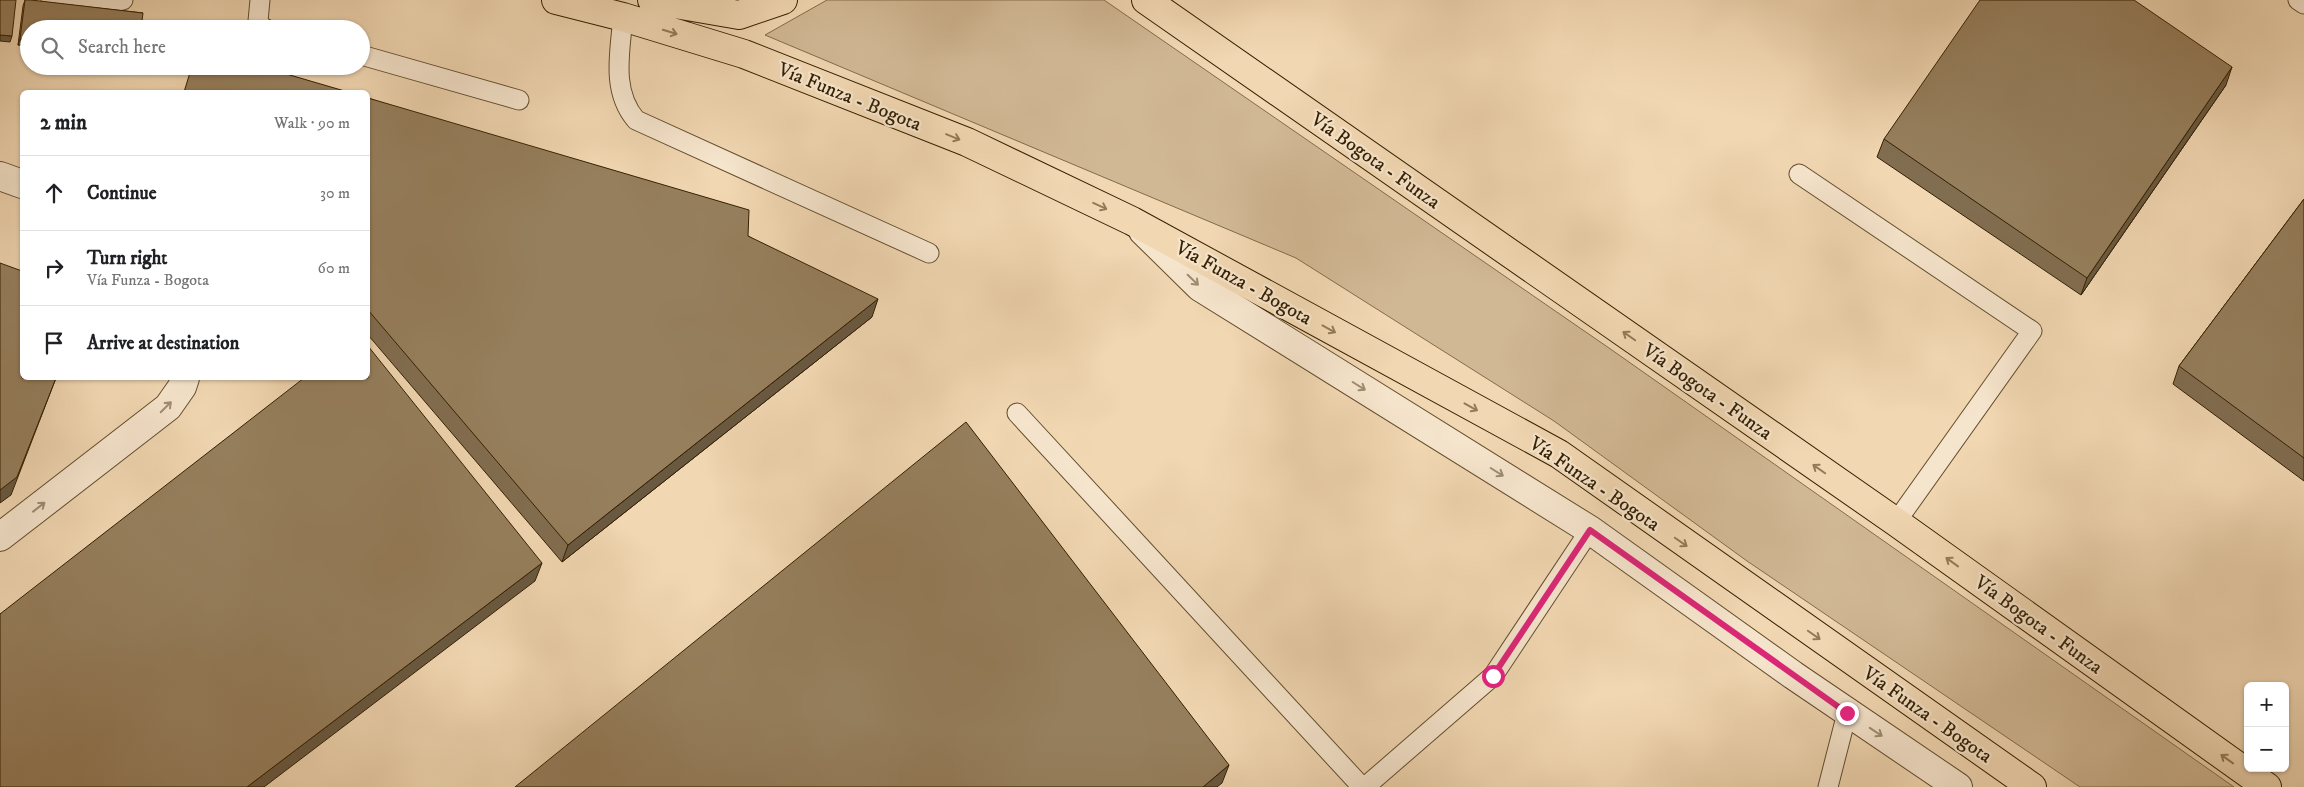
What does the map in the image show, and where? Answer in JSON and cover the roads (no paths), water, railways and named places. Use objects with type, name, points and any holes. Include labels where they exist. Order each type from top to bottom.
[{"type":"main road","name":"Vía Funza - Bogota","points":[[556,0],[744,54],[967,142],[1132,221],[1559,454],[2032,787]]},
{"type":"main road","points":[[652,0],[739,15],[782,0]]},
{"type":"main road","name":"Vía Bogota - Funza","points":[[1146,0],[1896,522],[2266,787]]},
{"type":"street","points":[[0,176],[20,183]]},
{"type":"street","name":"Vía Funza - Bogota","points":[[1132,221],[1200,287],[1590,530],[1847,713],[1958,787]]},
{"type":"street","points":[[0,537],[168,407],[182,387],[184,380]]},
{"type":"lane","points":[[51,0],[98,5],[123,0]]},
{"type":"lane","points":[[258,20],[260,0]]},
{"type":"lane","points":[[2298,0],[2304,4]]},
{"type":"lane","points":[[623,18],[618,78],[627,110],[636,120],[929,253]]},
{"type":"lane","points":[[370,58],[519,100]]},
{"type":"lane","points":[[1799,174],[2032,331],[1896,522]]},
{"type":"lane","points":[[1017,413],[1363,787],[1493,676],[1590,530]]},
{"type":"lane","points":[[1828,787],[1847,713]]}]
